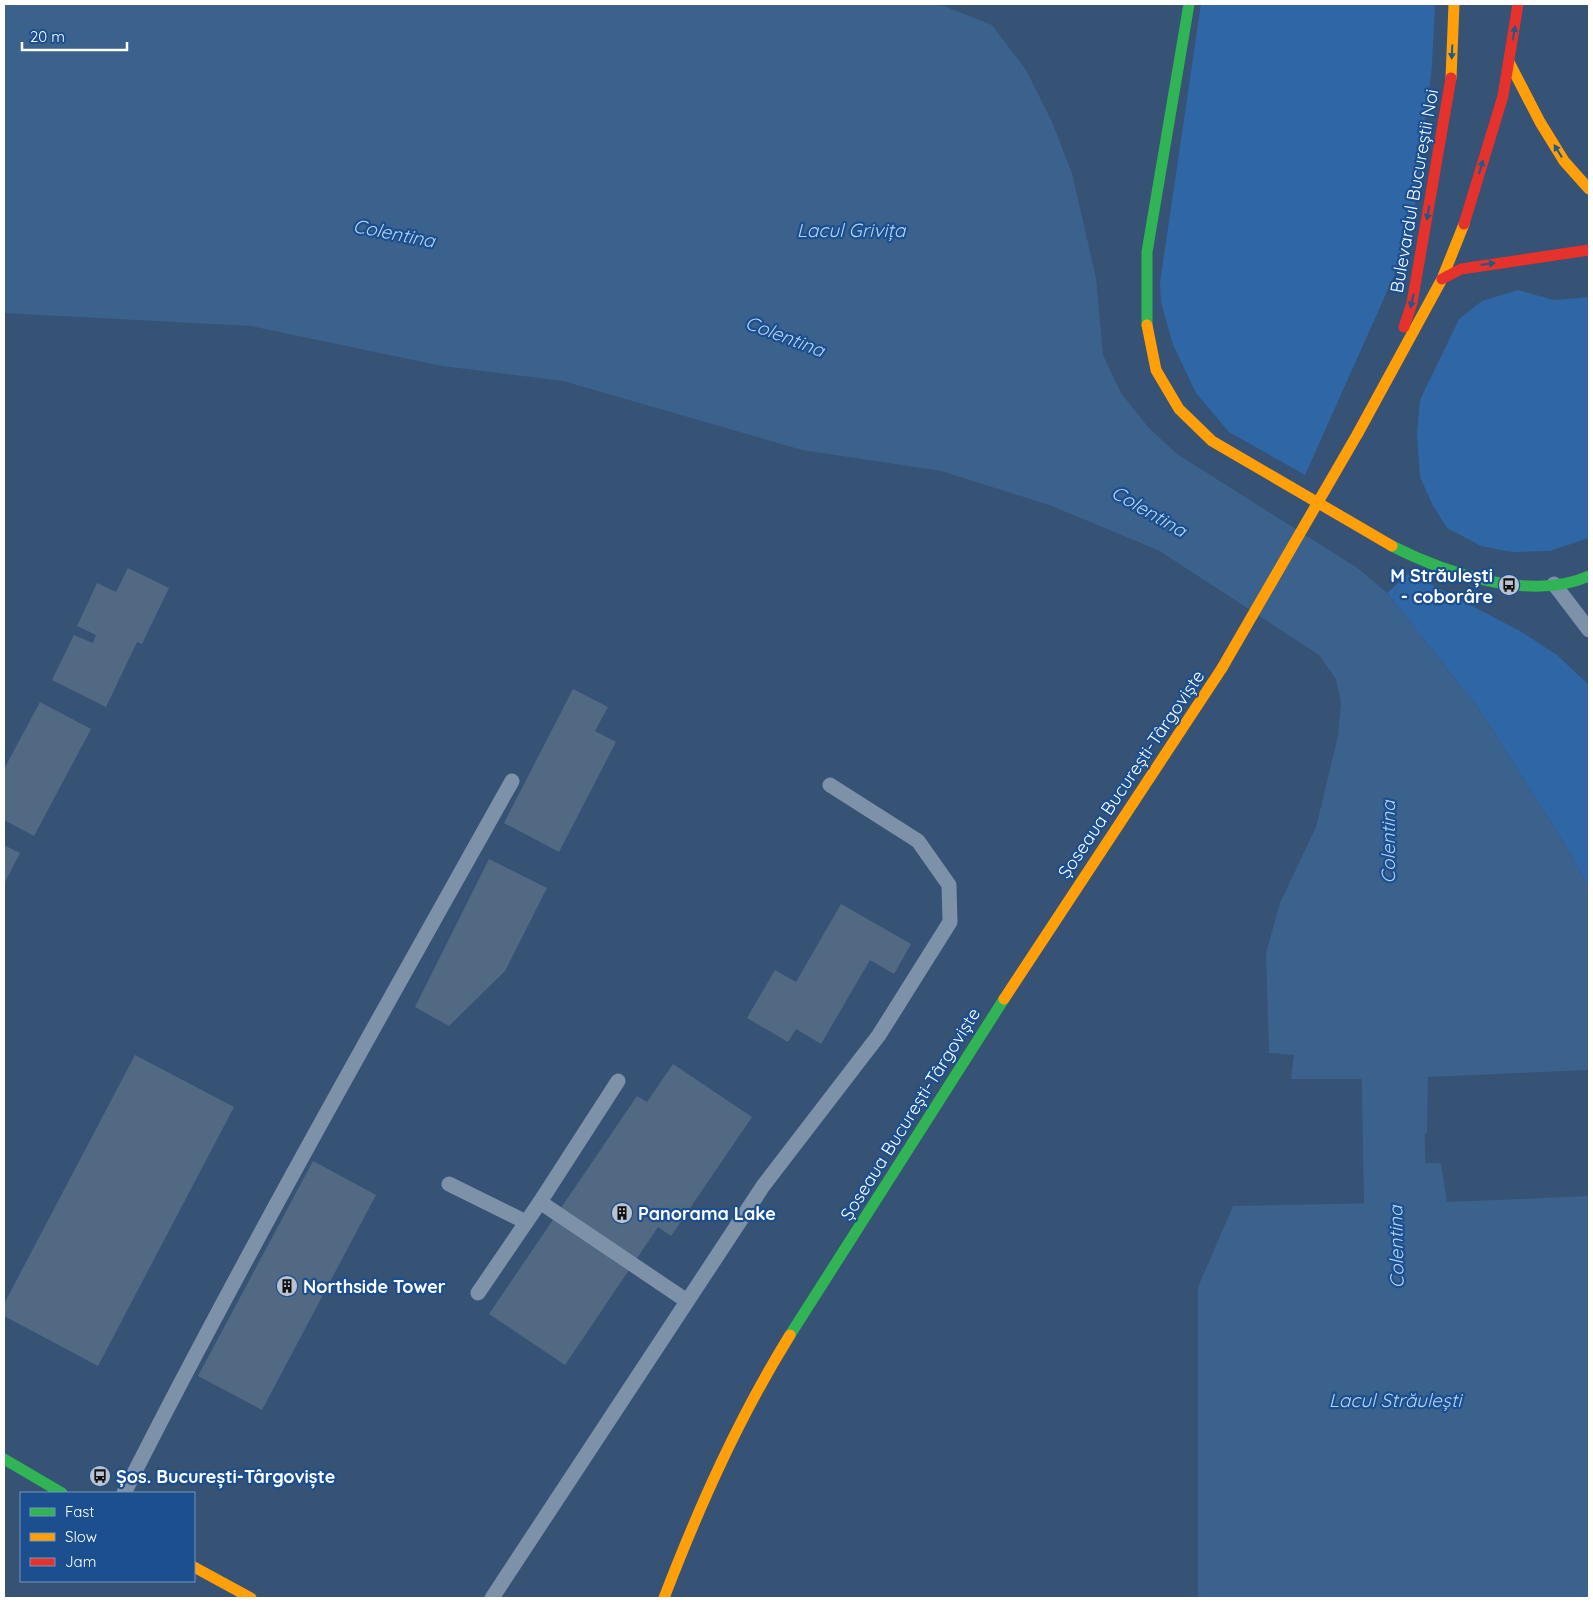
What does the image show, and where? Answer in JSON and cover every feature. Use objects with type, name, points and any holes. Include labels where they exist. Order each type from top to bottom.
[{"type":"main road","points":[[1189,4],[1147,252],[1146,290],[1147,330],[1156,370],[1179,409],[1212,441],[1394,547],[1427,562],[1466,575],[1509,585],[1554,584],[1580,580],[1589,576]]},
{"type":"main road","name":"Bulevardul Bucureștii Noi","points":[[1386,380],[1412,304],[1451,78],[1454,4]]},
{"type":"main road","name":"Bulevardul Bucureștii Noi","points":[[1222,668],[1358,433],[1442,280],[1466,218],[1503,96],[1518,4]]},
{"type":"main road","points":[[1509,62],[1540,122],[1564,161],[1589,189]]},
{"type":"main road","points":[[1442,280],[1461,269],[1589,250]]},
{"type":"main road","name":"Șoseaua București-Târgoviște","points":[[664,1598],[710,1483],[750,1402],[798,1321],[852,1240],[1035,950],[1222,668]]},
{"type":"main road","points":[[4,1459],[60,1492]]},
{"type":"main road","points":[[195,1568],[251,1598]]},
{"type":"lane","points":[[1554,584],[1589,630]]},
{"type":"lane","points":[[125,1492],[168,1407],[320,1125],[512,781]]},
{"type":"lane","points":[[492,1598],[763,1186],[879,1036],[950,922],[950,885],[918,841],[830,785]]},
{"type":"lane","points":[[478,1293],[540,1202],[618,1081]]},
{"type":"lane","points":[[449,1184],[526,1222]]},
{"type":"lane","points":[[540,1202],[687,1301]]},
{"type":"shaded area","points":[[1201,4],[1435,4],[1432,66],[1411,238],[1305,475],[1229,432],[1196,393],[1173,345],[1161,302],[1160,282]]},
{"type":"shaded area","points":[[1518,290],[1554,300],[1589,297],[1589,538],[1550,551],[1512,552],[1481,546],[1447,528],[1433,506],[1420,477],[1417,435],[1420,400],[1459,319],[1482,301]]},
{"type":"shaded area","points":[[1409,573],[1520,631],[1557,655],[1589,685],[1589,888],[1563,841],[1479,709],[1387,593]]},
{"type":"water","name":"Lacul Grivița","points":[[4,4],[932,4],[944,6],[992,25],[1026,70],[1052,122],[1072,173],[1096,278],[1103,355],[1121,393],[1148,427],[1177,454],[1359,569],[1387,593],[1479,709],[1563,841],[1589,888],[1589,1070],[1428,1077],[1427,1133],[1368,1134],[1369,1079],[1291,1079],[1294,1055],[1269,1053],[1266,953],[1280,903],[1316,827],[1338,736],[1341,703],[1336,679],[1319,655],[1158,550],[1049,505],[941,471],[802,450],[563,381],[442,366],[251,326],[4,313]]},
{"type":"water","name":"Lacul Străulești","points":[[1380,1163],[1441,1163],[1447,1202],[1589,1196],[1589,1598],[1198,1598],[1198,1287],[1233,1206],[1379,1203]]},
{"type":"building","points":[[128,568],[169,588],[142,644],[137,642],[106,707],[52,680],[74,635],[93,643],[96,635],[77,626],[97,583],[116,592]]},
{"type":"building","points":[[573,689],[608,707],[595,731],[616,742],[559,852],[504,823]]},
{"type":"building","points":[[40,702],[91,729],[34,836],[4,820],[4,769]]},
{"type":"building","points":[[4,845],[20,853],[4,884]]},
{"type":"building","points":[[489,859],[547,888],[505,971],[449,1026],[415,1007]]},
{"type":"building","points":[[841,904],[911,944],[894,974],[870,960],[821,1044],[796,1029],[788,1042],[747,1018],[775,970],[796,982]]},
{"type":"building","points":[[135,1055],[234,1107],[98,1366],[4,1316],[4,1304]]},
{"type":"building","name":"Panorama Lake","points":[[673,1064],[752,1117],[671,1236],[658,1227],[565,1365],[489,1314],[637,1096],[647,1102]]},
{"type":"building","name":"Northside Tower","points":[[313,1161],[376,1195],[262,1410],[198,1376]]},
{"type":"waterway","name":"Colentina","points":[[1392,1047],[1396,1250]]},
{"type":"traffic: fast","points":[[1147,325],[1147,252],[1189,4]]},
{"type":"traffic: fast","points":[[1392,546],[1437,566],[1462,574],[1515,585],[1541,586],[1566,583],[1589,576]]},
{"type":"traffic: fast","points":[[790,1335],[1004,999]]},
{"type":"traffic: fast","points":[[4,1459],[60,1492]]},
{"type":"traffic: slow","points":[[1451,78],[1454,4]]},
{"type":"traffic: slow","points":[[1509,62],[1540,122],[1564,161],[1589,189]]},
{"type":"traffic: slow","points":[[1358,433],[1442,279],[1464,224]]},
{"type":"traffic: slow","points":[[1147,325],[1156,370],[1179,409],[1212,441],[1392,546]]},
{"type":"traffic: slow","points":[[1222,668],[1358,433]]},
{"type":"traffic: slow","points":[[1004,999],[1222,668]]},
{"type":"traffic: slow","points":[[664,1598],[691,1530],[721,1464],[753,1399],[790,1335]]},
{"type":"traffic: slow","points":[[195,1568],[251,1598]]},
{"type":"traffic: jam","points":[[1464,224],[1503,96],[1518,4]]},
{"type":"traffic: jam","points":[[1404,327],[1412,303],[1451,78]]},
{"type":"traffic: jam","points":[[1442,279],[1461,269],[1589,250]]},
{"type":"place","name":"M Străulești - coborâre","points":[[1509,585]]},
{"type":"place","name":"Panorama Lake","points":[[622,1213]]},
{"type":"place","name":"Northside Tower","points":[[287,1286]]},
{"type":"place","name":"Șos. București-Târgoviște","points":[[100,1476]]}]
